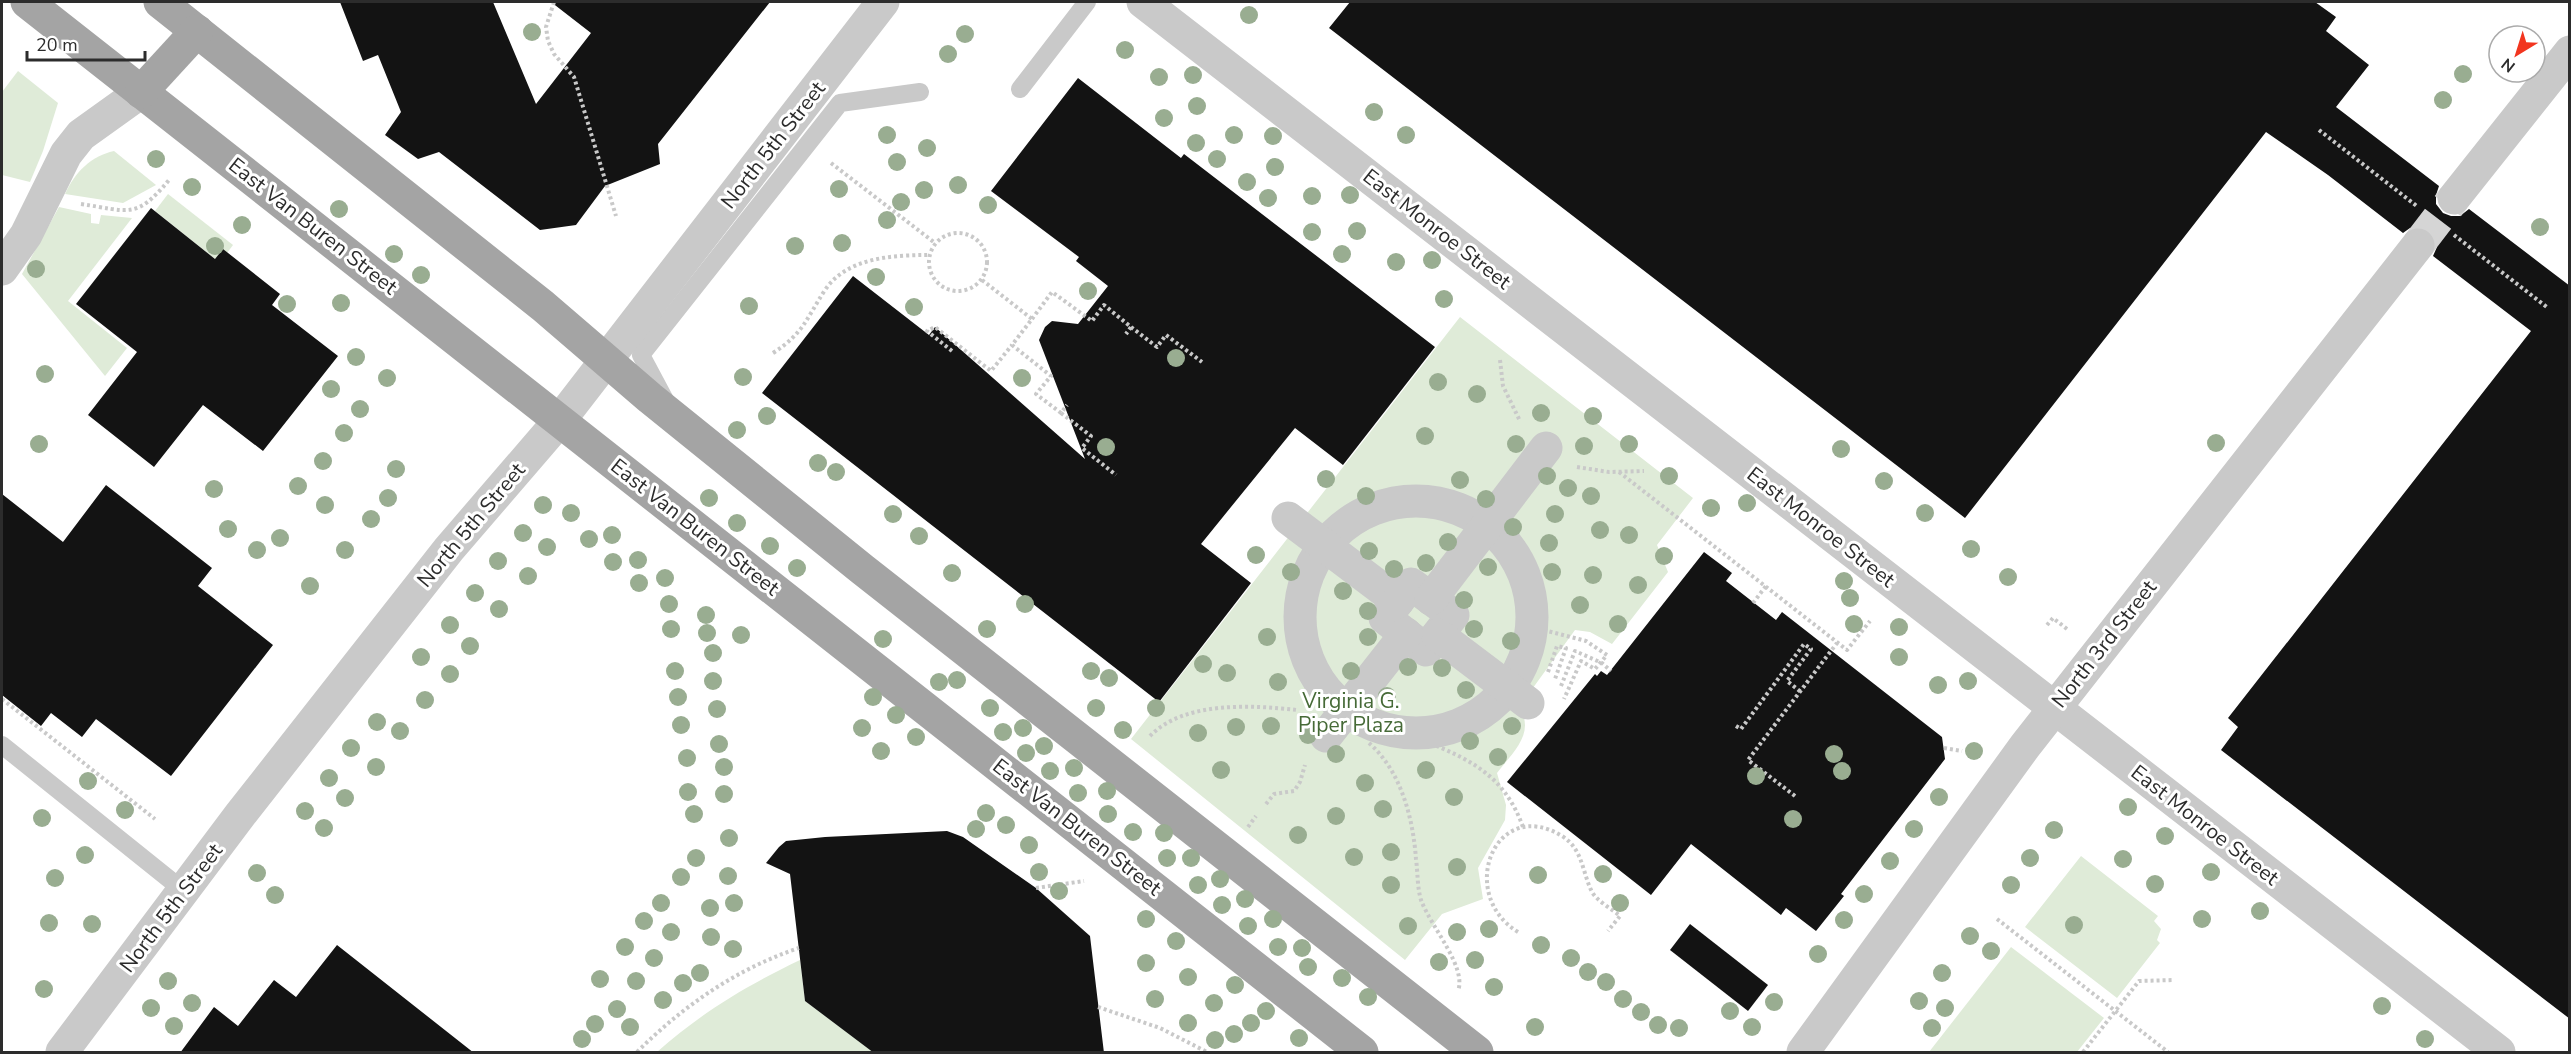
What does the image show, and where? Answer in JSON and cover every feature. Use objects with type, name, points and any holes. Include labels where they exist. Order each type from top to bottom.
[{"type":"main road","name":"East Van Buren Street","points":[[27,2],[1362,1053]]},
{"type":"main road","points":[[160,2],[534,298],[676,420],[1477,1053]]},
{"type":"main road","points":[[141,92],[197,31]]},
{"type":"street","name":"North 5th Street","points":[[62,1053],[420,585],[560,420],[883,2]]},
{"type":"street","name":"East Monroe Street","points":[[1143,2],[2499,1053]]},
{"type":"street","points":[[2454,198],[2570,52]]},
{"type":"street","points":[[2,269],[26,235],[66,154],[81,135],[141,92]]},
{"type":"street","name":"North 3rd Street","points":[[1803,1053],[2054,708],[2418,245]]},
{"type":"street","points":[[1431,599],[1546,448]]},
{"type":"street","points":[[1337,723],[1308,659],[1299,616],[1304,584],[1312,563],[1323,546],[1352,519],[1376,508],[1402,502],[1414,501],[1450,506],[1487,525],[1503,540],[1526,580],[1532,603],[1532,627],[1525,658],[1536,693]]},
{"type":"street","points":[[1288,518],[1398,601]]},
{"type":"street","points":[[1411,584],[1431,599],[1453,615],[1426,650],[1385,618],[1411,584]]},
{"type":"street","points":[[1337,723],[1406,634]]},
{"type":"street","points":[[1438,634],[1536,693]]},
{"type":"street","points":[[1337,723],[1370,724],[1403,732],[1430,732],[1460,725],[1487,710],[1536,693]]},
{"type":"lane","points":[[1020,89],[1087,2]]},
{"type":"lane","points":[[676,420],[641,355],[840,103],[920,92]]},
{"type":"lane","points":[[2,745],[184,891]]},
{"type":"path","points":[[554,2],[546,27],[548,41],[554,54],[574,77],[616,216]]},
{"type":"path","points":[[831,163],[935,243]]},
{"type":"path","points":[[43,198],[128,211],[150,202],[169,180]]},
{"type":"path","points":[[962,232],[980,242],[988,260],[982,280],[967,290],[948,290],[934,278],[930,270],[930,255],[935,243],[952,233],[962,232]]},
{"type":"path","points":[[773,353],[801,330],[826,289],[841,275],[880,257],[930,255]]},
{"type":"path","points":[[982,280],[1032,319]]},
{"type":"path","points":[[952,351],[927,331],[935,327],[991,371],[1052,292],[1092,321],[1104,305],[1157,347],[1166,335],[1202,362]]},
{"type":"path","points":[[1126,334],[1131,327]]},
{"type":"path","points":[[1012,345],[1051,376],[1036,394],[1091,436],[1082,448],[1116,475]]},
{"type":"path","points":[[1061,413],[1067,405]]},
{"type":"path","points":[[1619,472],[1847,650],[1870,621]]},
{"type":"path","points":[[1753,603],[1766,586]]},
{"type":"path","points":[[2047,625],[2053,618],[2067,629]]},
{"type":"path","points":[[1532,627],[1586,641],[1607,655],[1595,669],[1581,661],[1572,686],[1562,703]]},
{"type":"path","points":[[1795,796],[1748,760],[1838,643]]},
{"type":"path","points":[[1736,726],[1741,729],[1804,644],[1811,649],[1787,681],[1801,692]]},
{"type":"path","points":[[1557,646],[1566,648],[1536,693],[1549,670],[1557,646]]},
{"type":"path","points":[[1536,693],[1575,651],[1602,663],[1611,670]]},
{"type":"path","points":[[2,699],[155,819]]},
{"type":"path","points":[[1150,736],[1173,718],[1223,709],[1300,711],[1337,723],[1374,748],[1394,774],[1404,800],[1414,841],[1421,899],[1431,922],[1460,971],[1461,981],[1456,994]]},
{"type":"path","points":[[1266,804],[1274,794],[1294,791],[1300,782],[1305,765],[1337,723]]},
{"type":"path","points":[[1403,732],[1455,753],[1496,781],[1514,802],[1523,826]]},
{"type":"path","points":[[1944,748],[1962,751]]},
{"type":"path","points":[[1251,822],[1256,816]]},
{"type":"path","points":[[1518,932],[1503,921],[1494,909],[1485,875],[1487,863],[1495,847],[1508,833],[1523,826],[1546,828],[1570,841],[1584,864],[1593,893],[1620,915],[1608,932]]},
{"type":"path","points":[[1036,888],[1088,881]]},
{"type":"path","points":[[1997,919],[2168,1053]]},
{"type":"path","points":[[637,1053],[666,1023],[726,980],[764,960],[799,948]]},
{"type":"path","points":[[2083,1053],[2139,981],[2174,980]]},
{"type":"path","points":[[1098,1007],[1160,1028],[1207,1053]]},
{"type":"green space","points":[[18,71],[58,103],[43,151],[30,182],[2,175],[2,92]]},
{"type":"green space","points":[[114,151],[156,185],[123,203],[65,194],[85,166],[98,157]]},
{"type":"green space","points":[[168,194],[233,245],[227,253],[215,259],[155,211]]},
{"type":"green space","points":[[59,207],[91,214],[91,223],[99,224],[101,215],[132,218],[68,301],[127,348],[105,376],[22,274]]},
{"type":"green space","name":"Virginia G. Piper Plaza","points":[[1460,317],[1693,498],[1657,545],[1668,572],[1612,644],[1590,632],[1575,630],[1519,707],[1524,716],[1524,734],[1497,773],[1506,805],[1505,820],[1478,868],[1483,899],[1442,914],[1405,960],[1131,739]]},
{"type":"green space","points":[[2081,856],[2158,916],[2154,921],[2161,929],[2157,940],[2160,943],[2117,998],[2025,927]]},
{"type":"green space","points":[[2011,947],[2104,1018],[2077,1052],[1929,1052]]},
{"type":"green space","points":[[800,960],[805,1001],[874,1052],[657,1052],[691,1024],[725,1001]]},
{"type":"building","points":[[340,2],[493,2],[536,104],[591,33],[551,2],[770,2],[658,144],[660,164],[605,186],[576,225],[540,230],[439,152],[418,159],[385,135],[401,112],[378,55],[363,61]]},
{"type":"building","points":[[1350,2],[2315,2],[2336,17],[2326,31],[2369,65],[2336,107],[2439,186],[2436,204],[2443,213],[2460,216],[2469,209],[2570,286],[2570,1019],[2221,750],[2238,727],[2228,718],[2531,331],[2433,256],[2437,247],[2436,239],[2430,231],[2420,226],[2410,228],[2403,233],[2328,175],[2266,132],[1965,518],[1329,28]]},
{"type":"building","points":[[1078,78],[1181,158],[1184,154],[1435,347],[1343,465],[1295,428],[1201,544],[1251,583],[1159,702],[762,393],[853,276],[929,335],[935,327],[1085,459],[1039,340],[1045,327],[1052,321],[1078,324],[1108,286],[1076,261],[1079,257],[991,191]]},
{"type":"building","points":[[151,208],[215,259],[223,249],[280,294],[272,305],[338,356],[263,451],[203,405],[154,467],[88,415],[137,352],[76,304]]},
{"type":"building","points":[[106,485],[212,568],[198,586],[273,645],[171,776],[96,719],[82,737],[51,713],[41,726],[2,695],[2,494],[63,542]]},
{"type":"building","points":[[1704,552],[1732,573],[1726,581],[1776,620],[1782,612],[1942,737],[1945,759],[1841,894],[1844,896],[1816,931],[1786,908],[1781,915],[1691,844],[1651,895],[1507,782],[1595,674],[1597,676],[1601,671],[1607,675]]},
{"type":"building","points":[[947,831],[963,837],[1036,888],[1090,936],[1104,1053],[874,1053],[805,1001],[790,874],[766,863],[779,847],[786,841],[825,837]]},
{"type":"building","points":[[1690,924],[1768,985],[1748,1011],[1670,950]]},
{"type":"building","points":[[337,945],[474,1053],[180,1053],[214,1007],[238,1026],[274,980],[296,997]]},
{"type":"tunnel","points":[[2418,245],[2454,198]]}]
